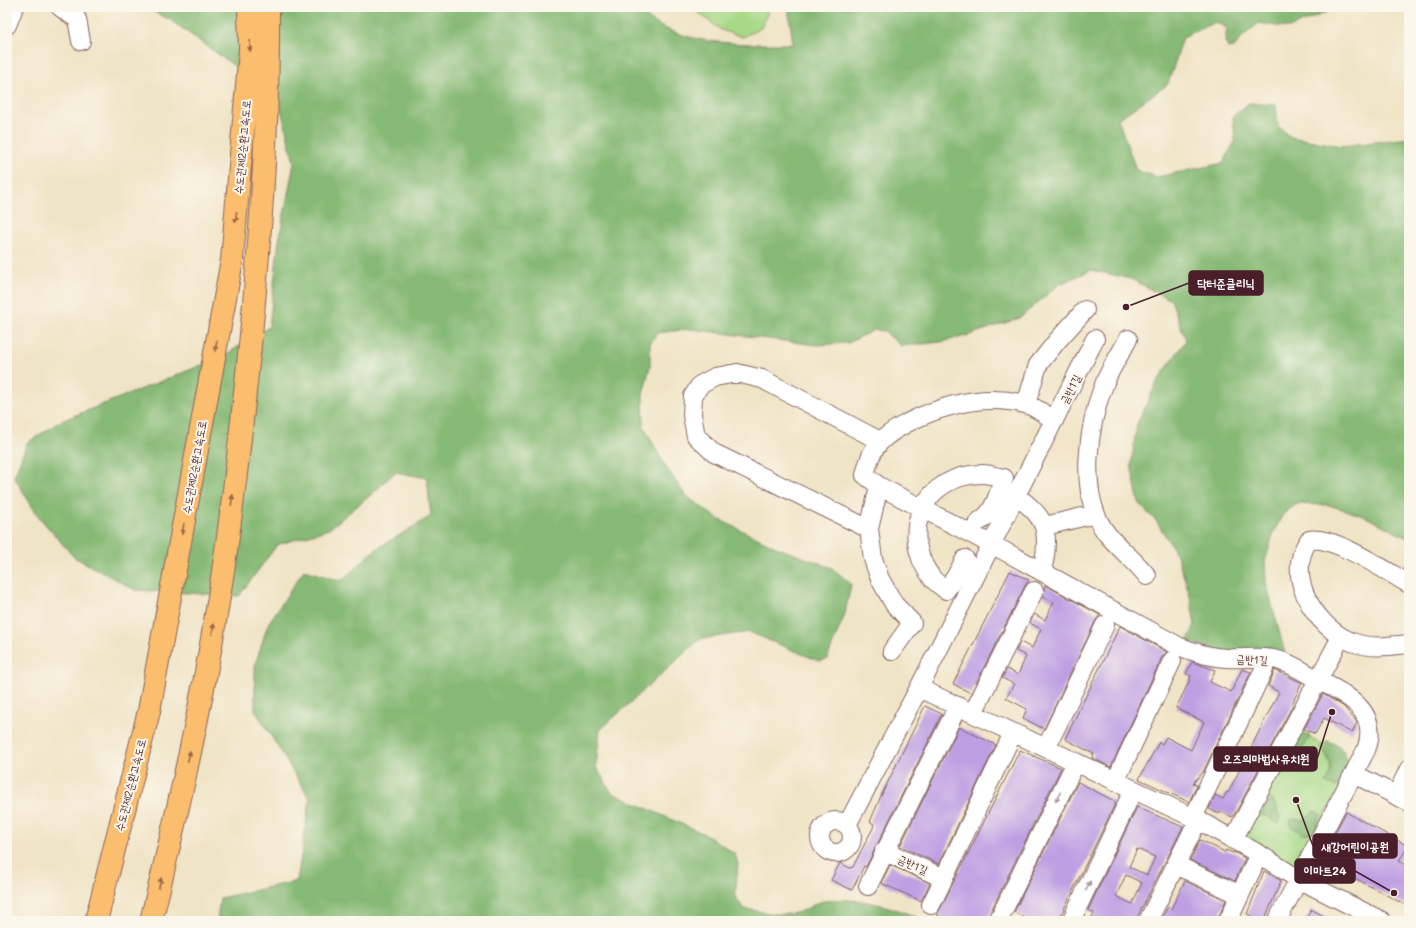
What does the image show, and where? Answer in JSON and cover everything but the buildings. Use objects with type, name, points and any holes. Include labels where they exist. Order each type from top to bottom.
[{"type":"highway","name":"수도권제2순환고속도로","points":[[96,921],[149,711],[232,260],[243,148],[250,50],[249,7]]},
{"type":"highway","name":"수도권제2순환고속도로","points":[[151,921],[198,716],[218,603],[240,442],[261,236],[269,66],[268,7]]},
{"type":"street","points":[[7,25],[14,7]]},
{"type":"street","points":[[60,7],[76,19],[81,41]]},
{"type":"street","points":[[1026,404],[1038,365],[1085,310]]},
{"type":"street","name":"금반1길","points":[[847,825],[919,688],[1095,339]]},
{"type":"street","points":[[1128,340],[1106,380],[1097,403],[1089,457],[1088,479],[1095,514],[1107,534],[1136,562],[1147,576]]},
{"type":"street","points":[[869,529],[714,453],[696,436],[692,415],[693,396],[700,385],[715,377],[737,373],[762,379],[880,441]]},
{"type":"street","points":[[991,545],[878,486],[865,475],[869,458],[880,441],[895,430],[923,415],[952,405],[988,400],[1026,404],[1054,420]]},
{"type":"street","points":[[965,558],[956,576],[946,590],[933,579],[923,564],[918,546],[916,528],[921,508],[932,493],[946,483],[962,476],[983,474],[1004,478],[995,503],[986,518],[978,522]]},
{"type":"street","points":[[878,486],[869,529],[874,559],[880,579],[894,604],[912,623],[892,651]]},
{"type":"street","points":[[1016,496],[1030,506],[1045,526],[1048,542],[1044,562]]},
{"type":"street","points":[[1045,526],[1095,514]]},
{"type":"street","points":[[1409,584],[1365,558],[1327,541],[1316,539],[1309,540],[1304,547],[1301,560],[1301,576],[1305,596],[1314,613],[1341,637],[1367,646],[1381,647],[1409,644]]},
{"type":"street","name":"금반1길","points":[[991,545],[1189,650],[1225,658],[1260,657],[1284,662],[1352,700],[1365,714],[1368,720],[1370,735],[1356,769],[1277,921]]},
{"type":"street","name":"금반1길","points":[[943,878],[884,851],[1034,591]]},
{"type":"street","points":[[1046,748],[1105,625]]},
{"type":"street","points":[[1233,840],[1341,637]]},
{"type":"street","points":[[1115,782],[1172,661]]},
{"type":"street","name":"금반1길","points":[[1148,921],[1176,865],[1195,819],[1264,669]]},
{"type":"street","points":[[919,688],[1076,762],[1133,791],[1195,819],[1259,854],[1298,879],[1382,921]]},
{"type":"street","points":[[930,905],[1013,732]]},
{"type":"street","points":[[998,921],[1076,762]]},
{"type":"street","points":[[1356,769],[1404,794],[1409,769]]},
{"type":"street","points":[[1071,921],[1133,791]]},
{"type":"street","points":[[868,886],[884,851]]},
{"type":"street","points":[[1228,921],[1259,854]]},
{"type":"street","points":[[1176,865],[1240,895]]},
{"type":"green space","points":[[144,7],[636,7],[651,20],[669,30],[688,37],[731,43],[793,44],[788,7],[1334,7],[1325,13],[1289,28],[1259,23],[1243,36],[1234,47],[1228,48],[1225,41],[1227,28],[1215,22],[1183,37],[1168,84],[1118,119],[1136,170],[1157,177],[1223,163],[1235,141],[1233,116],[1249,103],[1276,105],[1278,126],[1291,137],[1341,146],[1409,138],[1409,539],[1364,516],[1329,505],[1297,504],[1283,514],[1273,534],[1265,562],[1266,583],[1285,653],[1262,650],[1223,651],[1187,642],[1195,625],[1190,596],[1177,555],[1157,522],[1139,504],[1131,465],[1137,424],[1157,382],[1186,340],[1171,300],[1131,279],[1091,270],[1058,285],[1020,318],[966,336],[941,342],[901,346],[884,331],[874,330],[848,343],[816,345],[690,329],[657,333],[650,344],[650,366],[643,395],[644,427],[664,464],[685,495],[718,519],[776,547],[832,568],[851,584],[845,614],[827,659],[819,661],[749,632],[700,639],[600,730],[596,767],[612,793],[709,836],[735,854],[738,864],[735,897],[744,909],[777,914],[790,914],[800,912],[824,901],[851,900],[864,901],[889,907],[926,921],[217,921],[220,898],[297,881],[310,799],[255,710],[255,665],[268,624],[304,570],[341,581],[375,550],[431,516],[427,478],[395,472],[372,494],[329,529],[277,545],[239,596],[135,590],[74,557],[38,516],[14,477],[27,443],[61,421],[222,357],[269,327],[279,240],[294,163],[278,97],[169,19]]},
{"type":"green space","points":[[691,7],[761,7],[768,12],[761,28],[743,37],[721,30]]},
{"type":"green space","points":[[1294,729],[1353,762],[1297,869],[1241,838]]},
{"type":"green space","points":[[1301,731],[1310,735],[1307,742],[1295,754],[1287,756]]},
{"type":"green space","points":[[1328,741],[1342,749],[1346,759],[1346,765],[1339,785],[1334,787],[1326,783],[1330,773],[1330,764],[1327,756],[1321,748],[1325,742]]},
{"type":"green space","points":[[1267,796],[1272,800],[1278,810],[1277,813],[1281,816],[1279,823],[1276,823],[1267,816],[1259,815],[1258,812],[1264,798]]},
{"type":"green space","points":[[1315,811],[1321,815],[1313,833],[1303,834],[1292,827],[1290,821],[1293,819],[1304,820]]},
{"type":"place","name":"닥터준클리닉","points":[[1126,307]]},
{"type":"place","name":"오즈의마법사유치원","points":[[1332,712]]},
{"type":"place","name":"새강어린이공원","points":[[1296,800]]},
{"type":"place","name":"이마트24","points":[[1394,893]]}]
